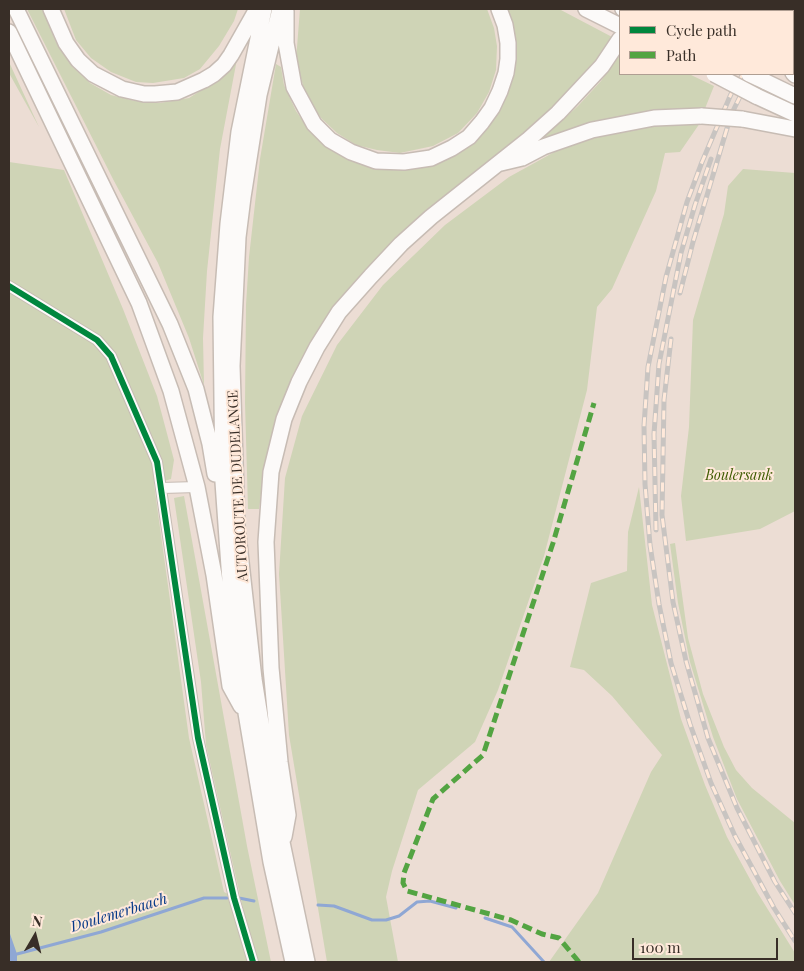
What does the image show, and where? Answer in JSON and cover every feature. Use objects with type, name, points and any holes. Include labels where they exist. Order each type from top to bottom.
[{"type":"highway","points":[[16,9],[158,298],[196,389],[210,444],[216,482],[222,547],[231,595]]},
{"type":"highway","points":[[51,9],[66,43],[78,60],[93,74],[122,89],[144,94],[155,94],[177,92],[214,74],[231,54],[257,9]]},
{"type":"highway","name":"AUTOROUTE DE DUDELANGE","points":[[264,9],[240,132],[228,224],[221,317],[223,482],[231,595],[246,714],[271,862],[293,962]]},
{"type":"highway","name":"AUTOROUTE DE DUDELANGE","points":[[280,9],[259,94],[238,237],[232,366],[237,526],[244,595],[274,804],[307,962]]},
{"type":"highway","points":[[286,9],[286,42],[294,87],[314,124],[330,140],[351,152],[376,160],[404,162],[431,158],[452,148],[469,137],[492,108],[506,73],[508,59],[505,25],[499,9]]},
{"type":"highway","points":[[586,9],[619,26]]},
{"type":"highway","points":[[9,32],[138,303],[171,391],[197,487],[214,575],[230,686],[246,714]]},
{"type":"highway","points":[[283,846],[288,815],[280,762],[271,668],[266,542],[271,472],[284,419],[298,382],[339,312],[401,244],[431,217],[529,139],[581,90],[602,66],[619,40]]},
{"type":"highway","points":[[715,75],[795,114]]},
{"type":"highway","points":[[751,75],[795,96]]},
{"type":"highway","points":[[496,164],[522,158],[560,141],[592,130],[654,118],[702,116],[742,119],[795,129]]},
{"type":"street","points":[[9,286],[97,340],[111,356],[157,462],[198,738],[234,898],[253,962]]},
{"type":"street","points":[[162,488],[197,487]]},
{"type":"green space","points":[[27,9],[42,9],[56,42],[72,66],[90,83],[111,95],[135,101],[160,103],[189,98],[217,80],[237,59],[220,149],[207,271],[203,338],[204,385],[189,338],[158,263],[114,181]]},
{"type":"green space","points":[[64,9],[238,9],[234,21],[219,46],[200,69],[184,78],[153,83],[136,82],[111,72],[91,58],[76,40]]},
{"type":"green space","points":[[300,9],[487,9],[494,28],[497,46],[496,70],[489,92],[477,113],[458,133],[433,146],[400,153],[356,145],[337,133],[321,118],[306,96],[296,60]]},
{"type":"green space","points":[[506,9],[559,9],[614,38],[593,67],[567,96],[427,211],[346,294],[266,461],[259,509],[248,509],[245,403],[246,305],[249,257],[260,159],[276,64],[281,67],[284,85],[296,111],[310,131],[328,147],[374,167],[403,170],[432,165],[455,155],[476,141],[499,112],[508,93],[513,74]]},
{"type":"green space","points":[[694,9],[748,10],[696,10]]},
{"type":"green space","points":[[619,54],[619,75],[691,75],[714,86],[704,111],[654,112],[617,117],[544,140],[542,138],[578,106],[601,81]]},
{"type":"green space","points":[[9,62],[39,127],[9,73]]},
{"type":"green space","points":[[700,123],[680,152],[665,153],[656,191],[612,289],[597,307],[587,390],[544,556],[498,690],[475,742],[418,790],[392,871],[386,897],[398,962],[327,962],[289,735],[279,574],[285,478],[302,416],[337,345],[383,285],[445,225],[509,177],[558,150],[583,141],[643,126]]},
{"type":"green space","points":[[9,162],[64,170],[123,309],[157,396],[174,460],[171,479],[154,484],[189,738],[224,892],[230,895],[248,962],[9,962]]},
{"type":"green space","name":"Boulersank","points":[[743,169],[795,173],[795,511],[760,529],[686,541],[681,496],[689,427],[693,320],[724,214],[728,186]]},
{"type":"green space","points":[[639,487],[652,605],[681,719],[705,785],[727,837],[757,892],[795,953],[795,962],[549,962],[598,893],[651,772],[662,755],[612,696],[584,670],[570,667],[591,583],[627,571],[628,532]]},
{"type":"green space","points":[[184,496],[247,846],[271,962],[255,962],[206,745],[201,682],[174,498]]},
{"type":"green space","points":[[675,543],[688,638],[703,694],[724,747],[736,770],[752,788],[795,823],[795,905],[780,881],[737,799],[713,737],[690,662],[678,603],[670,544]]},
{"type":"water","points":[[9,931],[17,954],[17,962],[9,962]]},
{"type":"waterway","name":"Doulemerbaach","points":[[17,954],[101,932],[204,898],[227,898]]},
{"type":"waterway","name":"Doulemerbaach","points":[[239,898],[254,901]]},
{"type":"waterway","name":"Doulemerbaach","points":[[318,905],[334,906],[372,920],[386,920],[399,916],[417,902],[430,901],[456,908]]},
{"type":"waterway","name":"Doulemerbaach","points":[[485,918],[512,927],[544,962]]},
{"type":"railway","points":[[742,75],[731,94],[702,162],[687,202],[666,277],[648,367],[644,426],[645,484],[650,545],[659,604],[671,663],[690,724],[711,783],[735,836],[774,908],[795,941]]},
{"type":"railway","points":[[680,293],[693,242],[731,115],[751,75]]},
{"type":"railway","points":[[656,530],[654,434],[659,364],[681,253],[711,159]]},
{"type":"railway","points":[[671,339],[664,400],[662,515],[673,602],[686,661],[708,738],[737,808],[775,882],[795,913]]},
{"type":"marked path","points":[[579,962],[559,938],[542,934],[511,920],[407,891],[403,883],[404,873],[433,799],[483,755],[553,543],[594,403]]},
{"type":"cycle path","points":[[9,286],[97,340],[111,356],[157,462],[198,738],[234,898],[253,962]]}]
